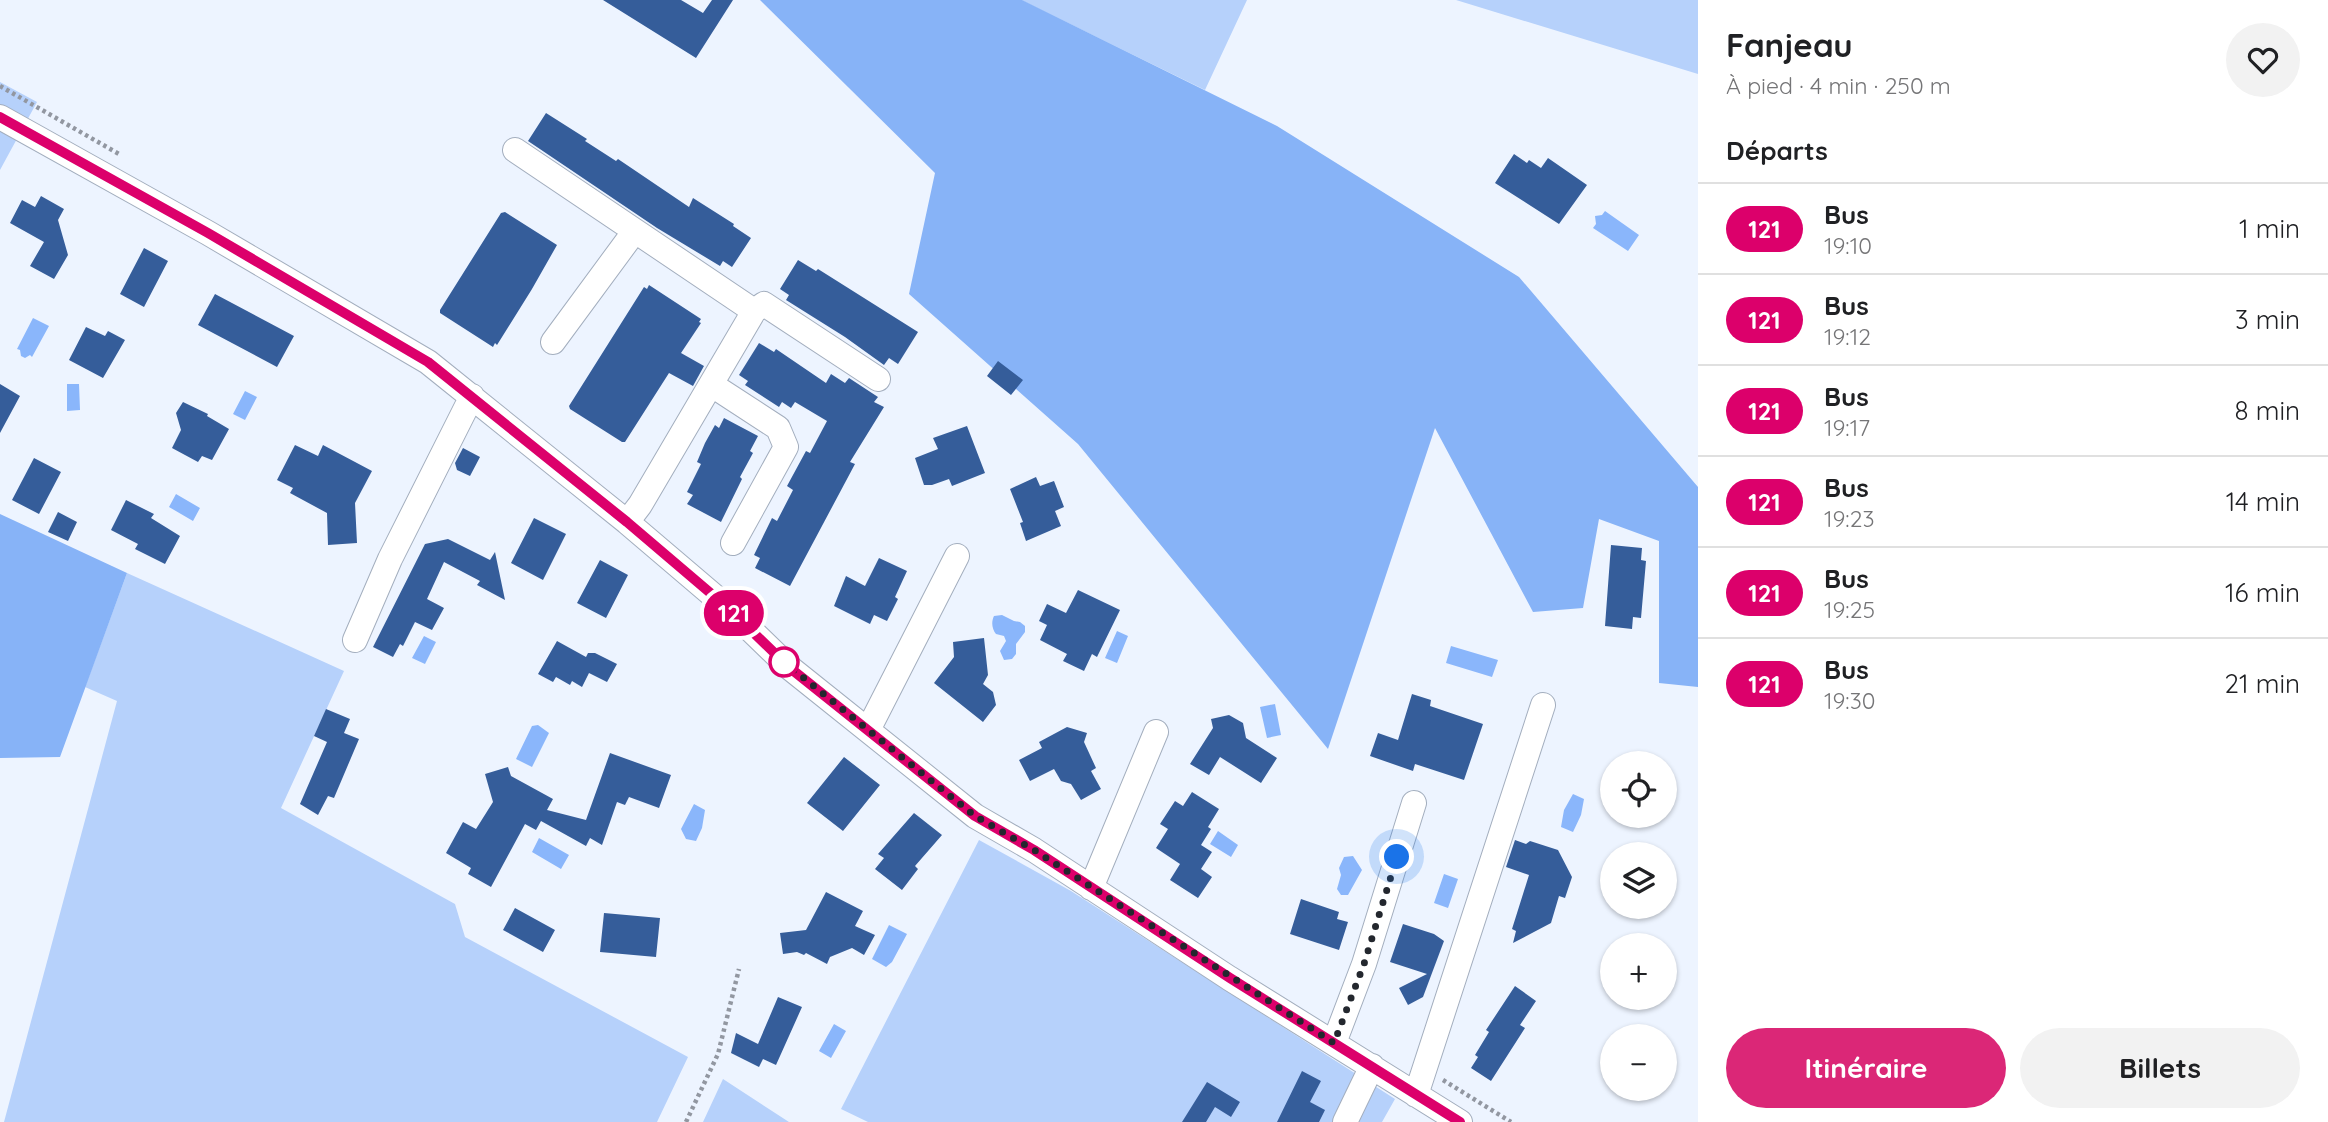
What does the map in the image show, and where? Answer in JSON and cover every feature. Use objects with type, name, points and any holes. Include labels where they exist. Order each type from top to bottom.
[{"type":"street","points":[[0,117],[208,233],[428,362],[627,522],[728,608],[790,668],[975,816],[1460,1122]]},
{"type":"street","points":[[515,150],[754,311]]},
{"type":"street","points":[[553,342],[634,232]]},
{"type":"street","points":[[627,522],[640,505],[754,311],[764,304],[878,379]]},
{"type":"street","points":[[712,385],[778,428],[786,447],[733,543]]},
{"type":"street","points":[[355,640],[390,559],[472,396]]},
{"type":"street","points":[[868,730],[957,556]]},
{"type":"street","points":[[1416,1095],[1543,705]]},
{"type":"street","points":[[1091,888],[1156,732]]},
{"type":"street","points":[[1334,1043],[1364,964],[1414,803]]},
{"type":"street","points":[[1345,1122],[1372,1066]]},
{"type":"path","points":[[686,1122],[718,1054],[738,969]]},
{"type":"shaded area","points":[[760,0],[1022,0],[1277,126],[1519,277],[1698,487],[1698,687],[1659,683],[1659,541],[1599,519],[1583,608],[1533,612],[1435,428],[1328,749],[1078,444],[909,294],[935,173]]},
{"type":"shaded area","points":[[1021,0],[1247,0],[1205,90]]},
{"type":"shaded area","points":[[1456,0],[1698,0],[1698,74]]},
{"type":"shaded area","points":[[0,82],[37,102],[0,170]]},
{"type":"shaded area","points":[[1605,211],[1639,235],[1628,251],[1593,228],[1596,224],[1595,216],[1602,215]]},
{"type":"shaded area","points":[[33,318],[49,326],[32,357],[30,355],[25,358],[17,349]]},
{"type":"shaded area","points":[[67,384],[79,384],[80,410],[67,411]]},
{"type":"shaded area","points":[[245,391],[257,397],[245,420],[233,414]]},
{"type":"shaded area","points":[[176,494],[200,508],[193,521],[169,507]]},
{"type":"shaded area","points":[[0,514],[127,573],[60,757],[0,758]]},
{"type":"shaded area","points":[[127,573],[344,671],[281,808],[455,904],[465,937],[688,1057],[657,1122],[4,1122],[117,701],[85,687]]},
{"type":"shaded area","points":[[1002,615],[1025,626],[1025,632],[1016,644],[1016,654],[1012,659],[1004,660],[1000,651],[1006,641],[1004,636],[996,634],[993,628],[994,616]]},
{"type":"shaded area","points":[[1117,631],[1128,636],[1117,663],[1105,658]]},
{"type":"shaded area","points":[[424,636],[436,642],[425,664],[412,658]]},
{"type":"shaded area","points":[[1451,646],[1498,660],[1492,677],[1446,663]]},
{"type":"shaded area","points":[[1275,704],[1281,735],[1267,738],[1260,707]]},
{"type":"shaded area","points":[[538,725],[549,733],[532,767],[516,759],[532,726]]},
{"type":"shaded area","points":[[1573,794],[1584,799],[1581,815],[1573,832],[1561,827],[1564,810]]},
{"type":"shaded area","points":[[694,804],[705,810],[702,828],[696,841],[686,839],[681,829]]},
{"type":"shaded area","points":[[1218,831],[1238,845],[1231,857],[1210,844]]},
{"type":"shaded area","points":[[539,838],[569,855],[561,869],[532,852]]},
{"type":"shaded area","points":[[979,840],[1071,891],[1395,1099],[1382,1122],[868,1122],[841,1109]]},
{"type":"shaded area","points":[[1353,856],[1362,870],[1348,895],[1341,895],[1337,889],[1341,875],[1339,868],[1344,857]]},
{"type":"shaded area","points":[[1444,874],[1458,879],[1448,908],[1434,903]]},
{"type":"shaded area","points":[[889,925],[907,934],[892,962],[886,967],[872,959]]},
{"type":"shaded area","points":[[834,1024],[846,1031],[831,1058],[819,1051]]},
{"type":"shaded area","points":[[723,1079],[789,1122],[703,1122]]},
{"type":"building","points":[[603,0],[681,0],[703,13],[712,0],[733,0],[696,58]]},
{"type":"building","points":[[546,113],[689,207],[693,198],[751,238],[732,267],[723,261],[720,266],[657,228],[528,141]]},
{"type":"building","points":[[1514,154],[1541,168],[1548,158],[1587,185],[1559,224],[1495,183]]},
{"type":"building","points":[[41,196],[64,209],[58,220],[68,255],[54,279],[30,266],[44,242],[10,223],[22,200],[35,207]]},
{"type":"building","points":[[505,212],[557,245],[497,345],[495,343],[493,347],[440,313],[440,310],[501,213]]},
{"type":"building","points":[[144,248],[168,261],[144,307],[120,294]]},
{"type":"building","points":[[798,260],[816,271],[818,269],[918,332],[898,364],[889,358],[884,365],[786,300],[789,295],[780,289]]},
{"type":"building","points":[[649,285],[701,319],[681,353],[704,366],[693,386],[669,373],[625,442],[622,442],[569,406],[644,287],[647,289]]},
{"type":"building","points":[[215,294],[294,336],[277,367],[198,325]]},
{"type":"building","points":[[86,327],[105,336],[108,331],[125,340],[103,378],[69,360]]},
{"type":"building","points":[[759,343],[774,352],[776,349],[826,383],[831,374],[845,383],[849,378],[878,397],[874,402],[884,407],[850,462],[855,464],[790,586],[755,568],[760,558],[754,555],[772,518],[777,521],[793,490],[787,486],[806,451],[810,453],[827,421],[795,402],[791,408],[782,402],[779,407],[745,385],[748,381],[739,375]]},
{"type":"building","points":[[998,361],[1023,380],[1011,395],[987,376]]},
{"type":"building","points":[[0,384],[20,396],[0,433]]},
{"type":"building","points":[[183,402],[208,414],[207,416],[229,429],[212,460],[202,456],[198,462],[172,448],[181,430],[176,413]]},
{"type":"building","points":[[724,418],[758,436],[750,451],[753,453],[740,477],[742,479],[721,522],[687,504],[693,495],[687,492],[701,464],[697,462],[705,443],[715,425],[719,428]]},
{"type":"building","points":[[967,426],[985,473],[952,486],[949,479],[924,485],[915,458],[938,449],[933,438]]},
{"type":"building","points":[[295,445],[318,456],[323,445],[372,471],[355,503],[357,543],[328,545],[327,513],[290,493],[293,488],[277,480]]},
{"type":"building","points":[[463,448],[480,457],[470,476],[457,470],[455,463]]},
{"type":"building","points":[[34,458],[61,472],[39,514],[12,500]]},
{"type":"building","points":[[1036,477],[1040,486],[1054,481],[1064,507],[1055,511],[1061,526],[1026,541],[1020,523],[1023,522],[1010,489]]},
{"type":"building","points":[[126,500],[154,514],[151,518],[180,536],[165,564],[135,549],[138,544],[111,530]]},
{"type":"building","points":[[58,512],[77,522],[68,541],[48,532]]},
{"type":"building","points":[[534,518],[566,534],[543,580],[511,563]]},
{"type":"building","points":[[448,539],[490,560],[495,552],[505,600],[477,585],[480,581],[444,562],[427,599],[444,608],[432,630],[415,622],[403,646],[400,644],[393,657],[373,647],[425,544]]},
{"type":"building","points":[[1611,545],[1642,548],[1641,560],[1646,561],[1641,618],[1633,617],[1632,629],[1605,626]]},
{"type":"building","points":[[879,558],[907,571],[887,621],[874,615],[870,624],[834,606],[846,576],[865,586]]},
{"type":"building","points":[[600,560],[628,575],[606,618],[577,603]]},
{"type":"building","points":[[1078,590],[1120,610],[1097,657],[1092,654],[1084,671],[1063,661],[1067,654],[1040,640],[1047,625],[1039,621],[1047,604],[1066,613]]},
{"type":"building","points":[[984,638],[988,675],[983,684],[993,692],[996,705],[983,722],[934,683],[954,657],[953,642]]},
{"type":"building","points":[[557,641],[586,657],[588,653],[595,653],[617,664],[607,682],[589,673],[582,687],[572,681],[570,685],[556,677],[553,682],[538,674]]},
{"type":"building","points":[[1412,694],[1431,700],[1430,706],[1483,724],[1464,780],[1415,764],[1413,771],[1370,756],[1378,733],[1398,740]]},
{"type":"building","points":[[326,709],[350,719],[344,733],[359,739],[334,798],[328,796],[318,815],[300,804],[327,742],[314,736]]},
{"type":"building","points":[[1229,715],[1243,723],[1246,738],[1277,758],[1261,783],[1220,757],[1209,775],[1190,764],[1213,728],[1211,719]]},
{"type":"building","points":[[1067,727],[1087,733],[1084,742],[1096,768],[1091,771],[1101,789],[1081,800],[1071,784],[1061,781],[1054,769],[1030,781],[1019,760],[1042,748],[1039,742]]},
{"type":"building","points":[[610,753],[671,775],[659,808],[629,797],[625,805],[617,802],[602,845],[590,838],[586,846],[541,821],[536,830],[525,824],[491,887],[468,874],[471,868],[446,853],[463,822],[476,829],[493,802],[485,774],[508,767],[511,776],[553,799],[547,810],[586,820]]},
{"type":"building","points":[[844,757],[880,785],[843,831],[807,803]]},
{"type":"building","points":[[1192,792],[1219,809],[1201,845],[1212,852],[1201,869],[1212,877],[1198,898],[1170,880],[1180,864],[1156,848],[1168,829],[1160,824],[1175,801],[1183,806]]},
{"type":"building","points":[[914,813],[942,835],[915,866],[918,869],[902,890],[875,869],[884,858],[878,854]]},
{"type":"building","points":[[1515,840],[1526,844],[1530,841],[1558,850],[1572,877],[1565,898],[1559,896],[1551,923],[1513,943],[1516,931],[1512,929],[1529,875],[1506,867]]},
{"type":"building","points":[[826,892],[863,911],[855,926],[875,935],[864,955],[852,948],[830,957],[827,964],[806,953],[783,954],[780,933],[806,930]]},
{"type":"building","points":[[1301,899],[1339,912],[1337,919],[1348,922],[1339,950],[1290,934]]},
{"type":"building","points":[[515,908],[555,930],[543,952],[503,930]]},
{"type":"building","points":[[604,913],[660,918],[656,957],[600,952]]},
{"type":"building","points":[[1403,924],[1434,934],[1444,941],[1423,997],[1408,1005],[1399,988],[1427,974],[1390,962]]},
{"type":"building","points":[[1515,986],[1536,1001],[1520,1025],[1525,1028],[1491,1081],[1471,1068],[1478,1057],[1475,1055],[1489,1032],[1486,1030]]},
{"type":"building","points":[[778,997],[802,1007],[776,1065],[763,1059],[759,1067],[731,1053],[736,1033],[758,1044]]},
{"type":"building","points":[[1302,1071],[1321,1081],[1310,1102],[1325,1110],[1319,1122],[1277,1122]]},
{"type":"building","points":[[1207,1082],[1240,1102],[1231,1117],[1215,1107],[1206,1122],[1182,1122]]},
{"type":"bus line","name":"121","points":[[0,117],[208,233],[428,362],[627,522],[728,608],[790,668],[975,816],[1034,850],[1230,978],[1460,1122]]},
{"type":"route","points":[[784,662],[975,816],[1034,850],[1334,1043],[1364,964],[1397,857]]}]
